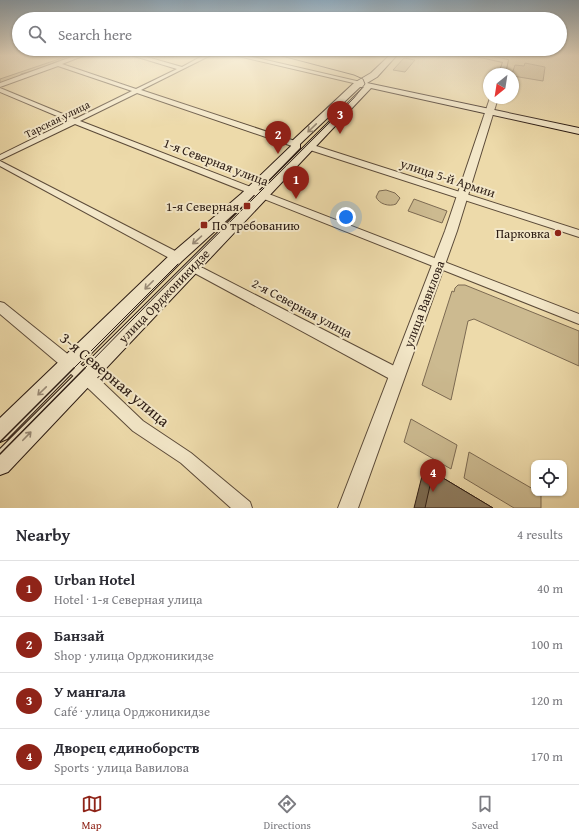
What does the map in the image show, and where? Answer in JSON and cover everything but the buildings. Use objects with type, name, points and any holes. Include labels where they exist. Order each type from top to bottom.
[{"type":"main road","name":"улица Орджоникидзе","points":[[0,464],[193,267],[257,193],[366,84],[374,79]]},
{"type":"main road","name":"улица Орджоникидзе","points":[[303,146],[357,85],[366,84]]},
{"type":"main road","points":[[366,84],[579,131]]},
{"type":"main road","name":"улица Орджоникидзе","points":[[0,432],[177,257],[257,193]]},
{"type":"street","points":[[0,85],[17,79]]},
{"type":"street","name":"улица 5-й Армии","points":[[100,79],[303,146],[579,234]]},
{"type":"street","name":"Тарская улица","points":[[0,158],[160,79]]},
{"type":"street","points":[[342,79],[366,84]]},
{"type":"street","name":"1-я Северная улица","points":[[0,90],[125,142],[579,320]]},
{"type":"street","name":"улица Вавилова","points":[[348,508],[439,264],[492,104]]},
{"type":"street","points":[[0,163],[177,257]]},
{"type":"street","name":"2-я Северная улица","points":[[193,267],[397,375]]},
{"type":"street","name":"3-я Северная улица","points":[[0,307],[70,364],[138,426],[186,458],[244,508]]},
{"type":"shaded area","points":[[1,79],[14,79],[0,83]]},
{"type":"shaded area","points":[[529,79],[543,79],[543,81]]},
{"type":"shaded area","points":[[386,190],[395,193],[400,198],[396,204],[384,204],[377,199],[376,197],[379,191]]},
{"type":"shaded area","points":[[414,199],[447,211],[442,223],[408,211]]},
{"type":"shaded area","points":[[458,285],[465,285],[579,331],[579,366],[474,319],[468,321],[451,400],[422,385],[452,291],[454,292]]},
{"type":"shaded area","points":[[411,419],[457,445],[451,469],[404,442]]},
{"type":"shaded area","points":[[469,452],[531,488],[531,496],[541,496],[541,508],[514,508],[464,478]]},
{"type":"tram line","points":[[84,369],[354,98],[365,84],[362,79]]},
{"type":"tram line","points":[[0,442],[178,264]]},
{"type":"tram line","points":[[0,454],[85,368]]},
{"type":"place","name":"У мангала","points":[[340,134]]},
{"type":"place","name":"Банзай","points":[[278,154]]},
{"type":"place","name":"Urban Hotel","points":[[296,199]]},
{"type":"place","name":"1-я Северная","points":[[247,206]]},
{"type":"place","name":"По требованию","points":[[204,225]]},
{"type":"place","name":"Парковка","points":[[558,233]]},
{"type":"place","name":"Дворец единоборств","points":[[433,492]]}]
